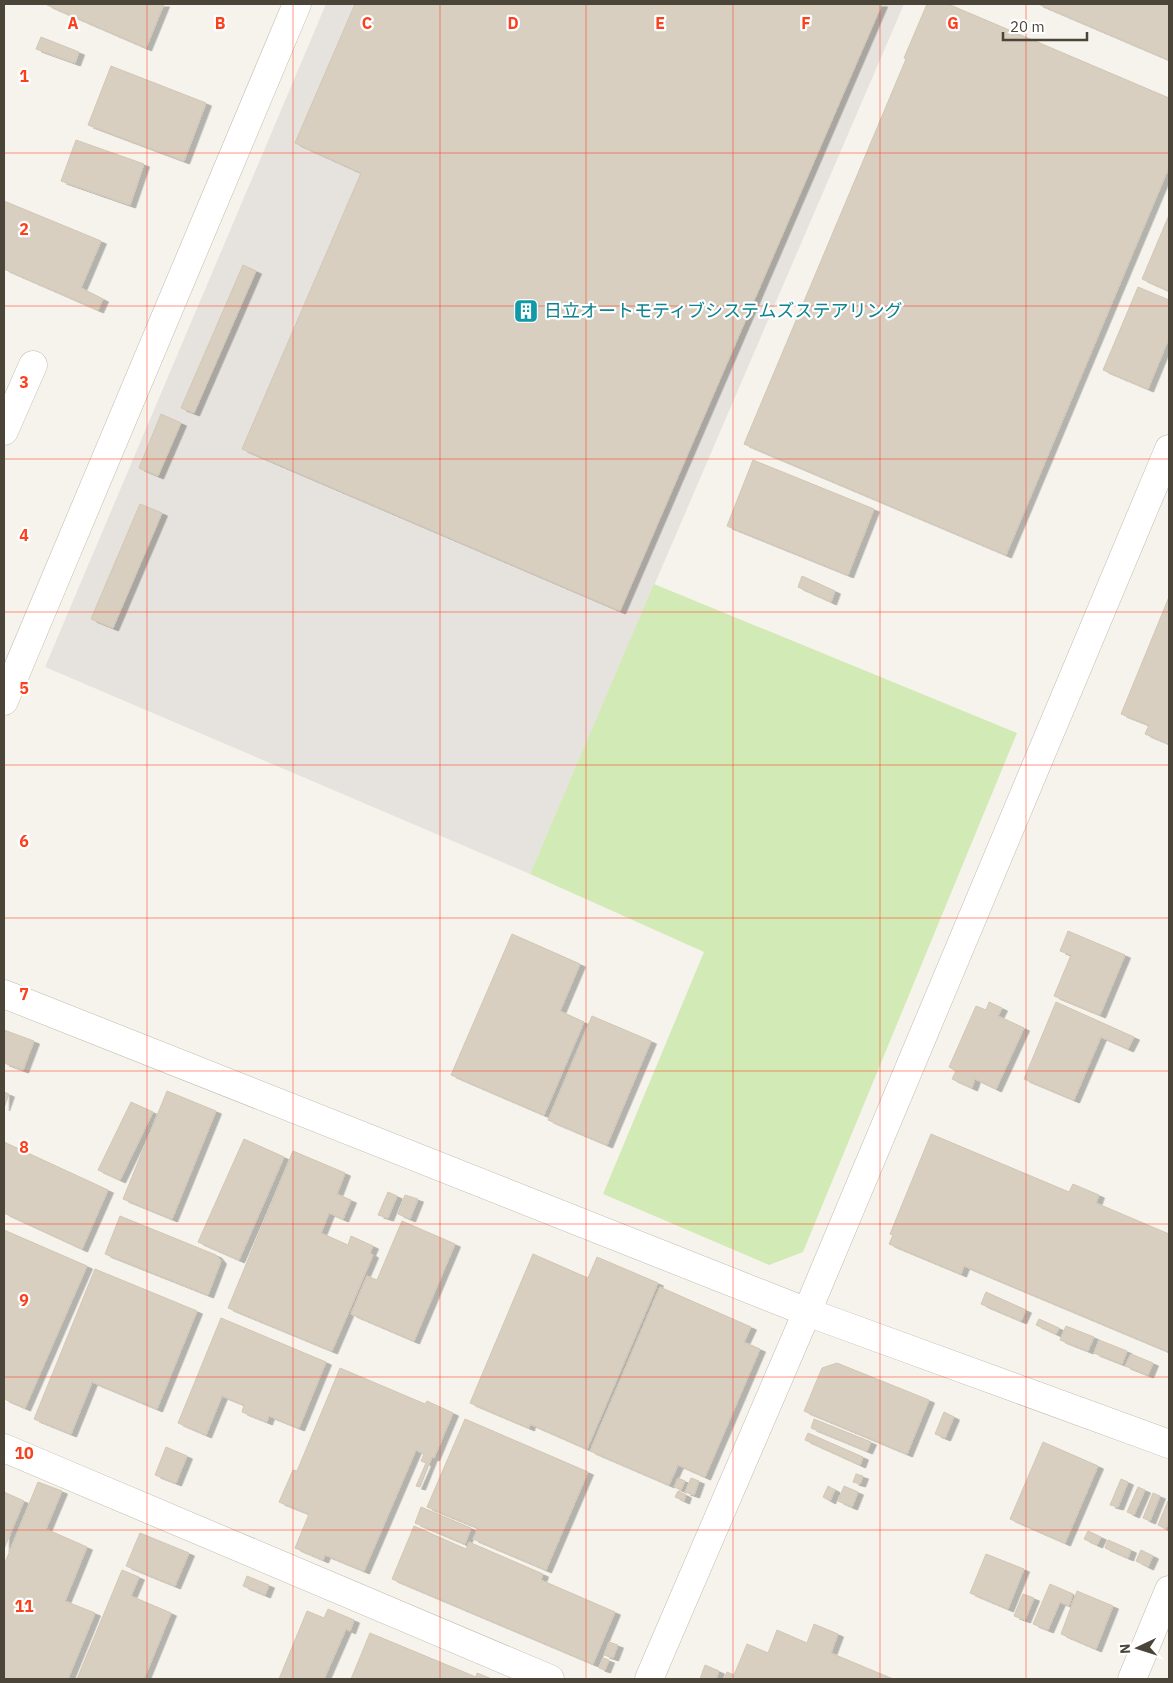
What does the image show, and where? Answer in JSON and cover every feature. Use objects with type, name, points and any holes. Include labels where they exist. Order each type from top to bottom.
[{"type":"street","points":[[7,683],[296,4]]},
{"type":"street","points":[[4,432],[33,365]]},
{"type":"street","points":[[649,1679],[807,1312],[1169,450]]},
{"type":"street","points":[[4,994],[807,1312],[1169,1444]]},
{"type":"street","points":[[4,1448],[550,1679]]},
{"type":"street","points":[[1132,1679],[1169,1590]]},
{"type":"shaded area","points":[[326,4],[904,4],[530,874],[45,667]]},
{"type":"green space","points":[[654,584],[1017,733],[803,1252],[769,1265],[603,1194],[704,952],[530,874]]},
{"type":"building","points":[[47,4],[164,4],[146,48]]},
{"type":"building","name":"日立オートモティブシステムズステアリング","points":[[355,4],[882,4],[620,611],[242,449],[361,173],[295,143]]},
{"type":"building","points":[[927,4],[948,4],[1169,98],[1169,167],[1006,555],[744,444],[906,59],[904,58]]},
{"type":"building","points":[[1038,4],[1169,4],[1169,60]]},
{"type":"building","points":[[41,37],[79,52],[75,63],[36,49]]},
{"type":"building","points":[[111,66],[206,103],[184,161],[88,125]]},
{"type":"building","points":[[76,140],[144,164],[130,205],[61,181]]},
{"type":"building","points":[[4,201],[101,241],[81,288],[103,299],[98,310],[4,269]]},
{"type":"building","points":[[1169,215],[1169,291],[1142,279]]},
{"type":"building","points":[[243,265],[256,271],[194,413],[181,408]]},
{"type":"building","points":[[1138,287],[1169,300],[1169,338],[1148,389],[1103,370]]},
{"type":"building","points":[[161,414],[181,423],[158,476],[139,468]]},
{"type":"building","points":[[753,460],[874,509],[848,575],[727,526]]},
{"type":"building","points":[[140,504],[162,513],[113,628],[91,619]]},
{"type":"building","points":[[802,576],[835,591],[831,602],[798,587]]},
{"type":"building","points":[[1169,597],[1169,744],[1145,734],[1149,725],[1121,714]]},
{"type":"building","points":[[1068,931],[1125,955],[1100,1015],[1054,996],[1071,955],[1060,951]]},
{"type":"building","points":[[512,934],[580,964],[560,1011],[584,1022],[544,1115],[451,1075]]},
{"type":"building","points":[[989,1002],[1002,1008],[998,1016],[1024,1028],[996,1089],[975,1079],[972,1088],[952,1079],[956,1071],[949,1067],[976,1006],[986,1010]]},
{"type":"building","points":[[1056,1002],[1134,1037],[1128,1049],[1101,1037],[1074,1100],[1024,1079]]},
{"type":"building","points":[[592,1016],[651,1041],[607,1145],[548,1120]]},
{"type":"building","points":[[4,1030],[34,1041],[23,1070],[4,1063]]},
{"type":"building","points":[[167,1091],[216,1111],[172,1219],[123,1199]]},
{"type":"building","points":[[4,1092],[9,1094],[4,1108]]},
{"type":"building","points":[[131,1102],[153,1112],[120,1180],[98,1170]]},
{"type":"building","points":[[931,1134],[1069,1192],[1073,1184],[1099,1195],[1096,1203],[1169,1234],[1169,1352],[964,1266],[961,1274],[889,1244],[893,1235],[890,1234]]},
{"type":"building","points":[[244,1139],[284,1157],[239,1260],[198,1242]]},
{"type":"building","points":[[4,1142],[108,1190],[82,1249],[4,1213]]},
{"type":"building","points":[[293,1151],[345,1173],[337,1194],[351,1200],[343,1219],[329,1213],[321,1233],[348,1245],[351,1236],[373,1246],[370,1253],[373,1255],[332,1351],[228,1308]]},
{"type":"building","points":[[388,1192],[397,1196],[388,1218],[378,1215]]},
{"type":"building","points":[[405,1195],[418,1199],[410,1219],[398,1214]]},
{"type":"building","points":[[120,1216],[216,1255],[221,1261],[208,1295],[105,1254]]},
{"type":"building","points":[[402,1221],[455,1244],[414,1341],[351,1314],[367,1276],[377,1280]]},
{"type":"building","points":[[4,1230],[87,1266],[25,1408],[4,1399]]},
{"type":"building","points":[[533,1254],[588,1278],[597,1257],[658,1283],[587,1449],[530,1424],[529,1428],[470,1403]]},
{"type":"building","points":[[95,1269],[197,1311],[157,1409],[92,1382],[71,1434],[34,1419]]},
{"type":"building","points":[[660,1287],[751,1327],[744,1342],[760,1349],[705,1477],[678,1465],[669,1485],[590,1451]]},
{"type":"building","points":[[986,1292],[1026,1310],[1021,1321],[981,1304]]},
{"type":"building","points":[[221,1318],[326,1362],[299,1428],[269,1416],[267,1422],[242,1412],[244,1405],[222,1396],[206,1435],[178,1423]]},
{"type":"building","points":[[1039,1319],[1059,1328],[1056,1334],[1036,1325]]},
{"type":"building","points":[[1066,1326],[1094,1337],[1088,1351],[1060,1340]]},
{"type":"building","points":[[1099,1340],[1127,1351],[1122,1364],[1094,1353]]},
{"type":"building","points":[[1131,1354],[1153,1363],[1148,1375],[1125,1366]]},
{"type":"building","points":[[837,1363],[929,1400],[907,1454],[804,1411],[822,1368]]},
{"type":"building","points":[[340,1368],[425,1404],[427,1401],[453,1413],[420,1487],[416,1486],[426,1463],[421,1461],[424,1454],[416,1450],[364,1571],[325,1555],[323,1560],[295,1548],[309,1514],[279,1502],[293,1470],[297,1471]]},
{"type":"building","points":[[944,1412],[954,1417],[945,1438],[935,1434]]},
{"type":"building","points":[[465,1419],[588,1472],[546,1570],[473,1539],[478,1528],[427,1507]]},
{"type":"building","points":[[814,1419],[871,1442],[867,1451],[811,1428]]},
{"type":"building","points":[[808,1433],[863,1457],[860,1465],[805,1440]]},
{"type":"building","points":[[1043,1442],[1098,1466],[1065,1543],[1010,1519]]},
{"type":"building","points":[[166,1447],[187,1456],[176,1483],[155,1475]]},
{"type":"building","points":[[856,1474],[863,1476],[860,1484],[853,1482]]},
{"type":"building","points":[[678,1478],[685,1481],[681,1490],[674,1487]]},
{"type":"building","points":[[691,1478],[699,1481],[694,1495],[685,1492]]},
{"type":"building","points":[[1121,1479],[1128,1482],[1118,1507],[1110,1505]]},
{"type":"building","points":[[38,1482],[62,1491],[46,1529],[87,1547],[65,1601],[95,1613],[68,1679],[4,1679],[4,1565]]},
{"type":"building","points":[[828,1486],[835,1490],[830,1501],[823,1497]]},
{"type":"building","points":[[844,1486],[858,1492],[852,1507],[838,1501]]},
{"type":"building","points":[[1138,1487],[1145,1490],[1134,1515],[1127,1512]]},
{"type":"building","points":[[678,1491],[686,1495],[684,1501],[675,1497]]},
{"type":"building","points":[[4,1492],[24,1501],[4,1549]]},
{"type":"building","points":[[1153,1493],[1160,1496],[1150,1521],[1143,1518]]},
{"type":"building","points":[[1168,1501],[1169,1520],[1166,1529],[1158,1525]]},
{"type":"building","points":[[421,1507],[471,1528],[465,1544],[415,1523]]},
{"type":"building","points":[[414,1526],[466,1549],[469,1542],[543,1574],[541,1580],[615,1612],[593,1664],[392,1579]]},
{"type":"building","points":[[1088,1531],[1101,1537],[1097,1545],[1084,1539]]},
{"type":"building","points":[[140,1533],[189,1553],[175,1586],[126,1566]]},
{"type":"building","points":[[1108,1540],[1131,1550],[1128,1558],[1105,1548]]},
{"type":"building","points":[[1141,1550],[1153,1556],[1148,1567],[1136,1561]]},
{"type":"building","points":[[986,1554],[1024,1569],[1008,1609],[970,1593]]},
{"type":"building","points":[[122,1570],[139,1577],[131,1596],[171,1613],[144,1679],[77,1679]]},
{"type":"building","points":[[247,1576],[269,1585],[265,1595],[243,1586]]},
{"type":"building","points":[[1050,1584],[1073,1594],[1069,1606],[1060,1602],[1048,1630],[1033,1624]]},
{"type":"building","points":[[1077,1591],[1113,1606],[1096,1649],[1061,1634]]},
{"type":"building","points":[[1023,1594],[1034,1598],[1025,1620],[1014,1616]]},
{"type":"building","points":[[328,1609],[354,1620],[350,1631],[346,1629],[324,1679],[279,1679],[307,1611],[324,1618]]},
{"type":"building","points":[[814,1624],[838,1634],[831,1653],[893,1679],[724,1679],[727,1672],[734,1675],[747,1644],[768,1653],[777,1630],[807,1643]]},
{"type":"building","points":[[370,1633],[476,1677],[477,1673],[492,1679],[351,1679]]},
{"type":"building","points":[[609,1642],[618,1645],[613,1658],[604,1655]]},
{"type":"building","points":[[603,1658],[609,1660],[605,1670],[599,1668]]},
{"type":"building","points":[[705,1665],[719,1671],[716,1679],[700,1679]]},
{"type":"place","name":"日立オートモティブシステムズステアリング","points":[[526,311]]}]
